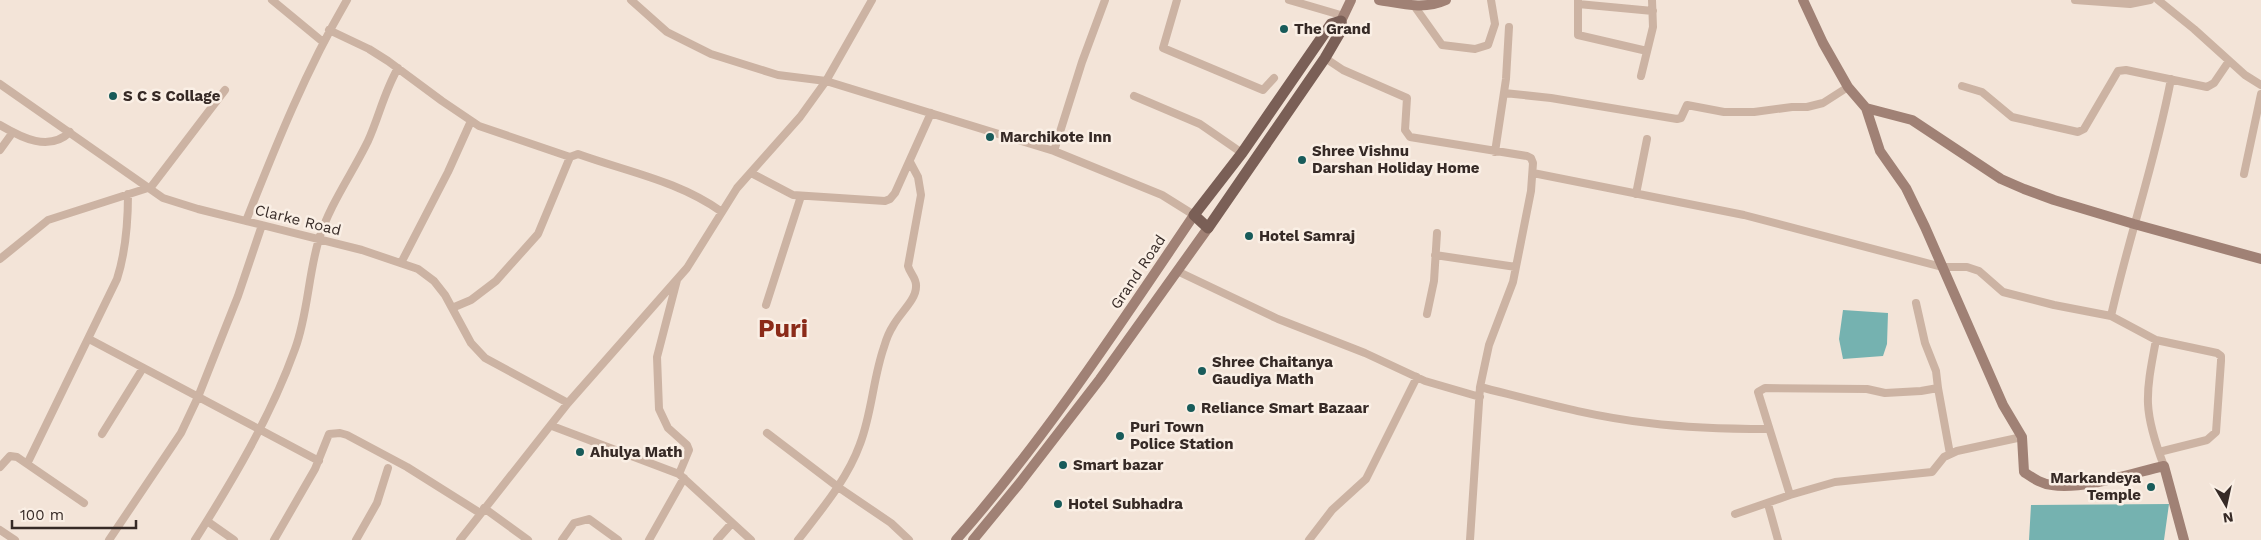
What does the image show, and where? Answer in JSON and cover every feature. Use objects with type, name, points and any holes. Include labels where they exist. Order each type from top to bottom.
[{"type":"main road","name":"Grand Road","points":[[1194,215],[1242,153],[1331,24],[1342,18],[1342,29],[1325,58],[1208,228]]},
{"type":"main road","points":[[1194,215],[1208,228]]},
{"type":"street","points":[[272,0],[324,42]]},
{"type":"street","points":[[246,221],[279,137],[329,30],[347,0]]},
{"type":"street","points":[[632,0],[667,32],[711,54],[778,75],[826,81],[1054,150],[1162,194],[1194,215]]},
{"type":"street","points":[[460,540],[482,510],[552,426],[568,402],[687,268],[737,188],[800,117],[826,81],[872,0]]},
{"type":"street","points":[[1054,150],[1082,62],[1105,0]]},
{"type":"street","points":[[1177,0],[1163,48],[1263,90],[1274,78]]},
{"type":"street","points":[[1289,0],[1342,18]]},
{"type":"street","name":"Grand Road","points":[[1342,18],[1351,0]]},
{"type":"street","points":[[1379,0],[1414,6],[1435,5],[1446,0]]},
{"type":"street","points":[[1414,6],[1442,45],[1475,49],[1488,45],[1495,24],[1491,0]]},
{"type":"street","points":[[1641,76],[1653,27],[1652,0]]},
{"type":"street","points":[[1803,0],[1823,44],[1848,87],[1866,108],[1880,151],[1906,188],[2003,405],[2022,437],[2024,472],[2036,480],[2050,485],[2083,484],[2164,466]]},
{"type":"street","points":[[2075,0],[2130,4],[2150,0]]},
{"type":"street","points":[[2158,0],[2245,75],[2261,85]]},
{"type":"street","points":[[1647,52],[1578,35],[1578,2],[1653,11]]},
{"type":"street","points":[[1495,152],[1508,59],[1509,27]]},
{"type":"street","points":[[329,30],[369,49],[479,126],[570,156],[578,154],[648,176],[686,190],[722,212]]},
{"type":"street","points":[[1325,58],[1343,70],[1408,98],[1405,130],[1410,136],[1527,156],[1531,158],[1533,164],[1533,173],[1513,282],[1490,345],[1480,387],[1470,540]]},
{"type":"street","points":[[1962,86],[1982,92],[2012,117],[2078,132],[2084,128],[2118,71],[2126,70],[2211,86],[2229,61]]},
{"type":"street","points":[[195,540],[259,429],[295,348],[319,239],[326,217],[345,187],[368,140],[387,87],[398,68]]},
{"type":"street","points":[[2111,316],[2134,224],[2158,142],[2171,79]]},
{"type":"street","name":"Clarke Road","points":[[0,84],[151,187],[164,198],[198,209],[319,239],[418,269],[434,281],[445,295],[471,342],[485,358],[568,402]]},
{"type":"street","points":[[1504,93],[1550,98],[1678,119],[1681,118],[1687,106],[1724,112],[1754,112],[1792,107],[1807,108],[1823,102],[1848,87]]},
{"type":"street","points":[[0,259],[48,220],[151,187],[225,90]]},
{"type":"street","points":[[2244,174],[2261,94]]},
{"type":"street","points":[[1134,96],[1200,124],[1242,153]]},
{"type":"street","points":[[1866,108],[1912,120],[2001,178],[2054,200],[2261,259]]},
{"type":"street","points":[[750,172],[786,193],[801,196],[885,201],[890,199],[895,193],[931,113]]},
{"type":"street","points":[[401,263],[448,172],[471,120]]},
{"type":"street","points":[[0,125],[13,132],[47,143],[62,139],[70,132]]},
{"type":"street","points":[[0,150],[13,132]]},
{"type":"street","points":[[1636,194],[1647,139]]},
{"type":"street","points":[[452,308],[471,300],[496,281],[538,234],[570,156]]},
{"type":"street","points":[[798,540],[838,487],[849,469],[861,442],[872,388],[888,335],[916,292],[916,281],[910,273],[908,266],[921,186],[910,162]]},
{"type":"street","points":[[1533,173],[1744,215],[1942,268],[1967,267],[1988,276],[1996,287],[2012,295],[2111,316],[2156,340],[2212,351],[2220,356],[2221,361],[2216,432],[2207,440],[2159,452]]},
{"type":"street","points":[[28,462],[89,339],[121,267],[128,223],[128,194]]},
{"type":"street","points":[[766,305],[801,196]]},
{"type":"street","name":"Grand Road","points":[[956,540],[1034,445],[1098,356],[1194,215]]},
{"type":"street","points":[[109,540],[181,432],[198,397],[238,296],[262,225]]},
{"type":"street","name":"Grand Road","points":[[973,540],[1100,379],[1208,228]]},
{"type":"street","points":[[1427,314],[1434,281],[1438,233]]},
{"type":"street","points":[[1435,255],[1516,267]]},
{"type":"street","points":[[1177,271],[1188,278],[1278,319],[1366,353],[1417,377],[1442,387],[1480,397]]},
{"type":"street","points":[[648,540],[681,476],[689,450],[687,444],[662,420],[659,409],[657,358],[677,280]]},
{"type":"street","points":[[1916,304],[1925,343],[1936,371],[1950,454]]},
{"type":"street","points":[[89,339],[318,461]]},
{"type":"street","points":[[2156,340],[2146,401],[2152,434],[2164,466],[2184,540]]},
{"type":"street","points":[[102,434],[143,368]]},
{"type":"street","points":[[1308,540],[1332,510],[1366,479],[1417,377]]},
{"type":"street","points":[[1480,387],[1553,405],[1649,423],[1730,429],[1768,429]]},
{"type":"street","points":[[1790,495],[1758,392],[1765,388],[1867,389],[1886,393],[1938,388]]},
{"type":"street","points":[[552,426],[681,476],[751,540]]},
{"type":"street","points":[[274,540],[318,461],[329,434],[340,433],[407,467],[482,510],[528,540]]},
{"type":"street","points":[[767,433],[910,540]]},
{"type":"street","points":[[1734,514],[1790,495],[1844,481],[1932,472],[1944,457],[1950,454],[2022,437]]},
{"type":"street","points":[[0,467],[10,456],[17,457],[28,462],[84,503]]},
{"type":"street","points":[[356,540],[377,503],[388,468]]},
{"type":"street","points":[[1768,504],[1778,540]]},
{"type":"street","points":[[562,540],[574,523],[589,519],[618,540]]},
{"type":"street","points":[[207,521],[234,540]]},
{"type":"street","points":[[717,540],[732,523]]},
{"type":"street","points":[[0,530],[15,540]]},
{"type":"water","points":[[1843,310],[1888,313],[1887,344],[1883,356],[1843,359],[1839,339]]},
{"type":"water","points":[[2169,504],[2164,540],[2029,540],[2031,505]]},
{"type":"place","name":"The Grand","points":[[1284,29]]},
{"type":"place","name":"S C S Collage","points":[[113,96]]},
{"type":"place","name":"Marchikote Inn","points":[[990,137]]},
{"type":"place","name":"Shree Vishnu Darshan Holiday Home","points":[[1302,160]]},
{"type":"place","name":"Hotel Samraj","points":[[1249,236]]},
{"type":"place","name":"Shree Chaitanya Gaudiya Math","points":[[1202,371]]},
{"type":"place","name":"Reliance Smart Bazaar","points":[[1191,408]]},
{"type":"place","name":"Puri Town Police Station","points":[[1120,436]]},
{"type":"place","name":"Ahulya Math","points":[[580,452]]},
{"type":"place","name":"Smart bazar","points":[[1063,465]]},
{"type":"place","name":"Markandeya Temple","points":[[2151,487]]},
{"type":"place","name":"Hotel Subhadra","points":[[1058,504]]},
{"type":"district","name":"Puri","points":[[783,328]]}]
